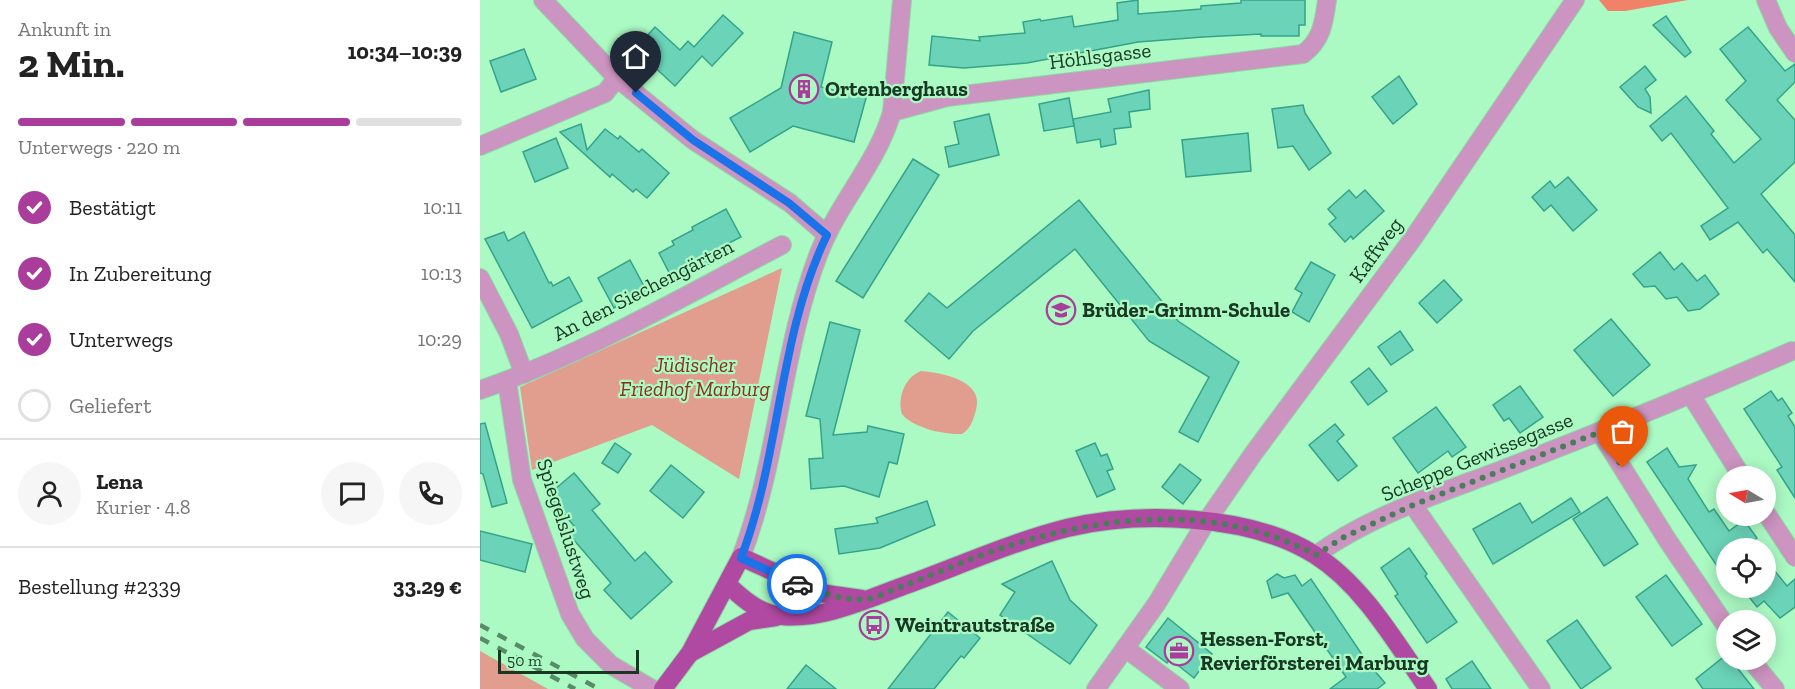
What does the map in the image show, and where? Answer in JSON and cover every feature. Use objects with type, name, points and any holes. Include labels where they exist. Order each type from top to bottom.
[{"type":"main road","points":[[690,653],[749,621],[835,610],[997,549],[1067,529],[1123,520],[1206,522],[1266,533],[1316,555],[1352,587],[1428,689]]},
{"type":"main road","points":[[663,689],[690,653],[741,558],[820,593],[867,599]]},
{"type":"main road","points":[[728,585],[756,608],[781,616]]},
{"type":"street","points":[[543,0],[617,78],[693,140],[789,203],[827,235]]},
{"type":"street","points":[[741,558],[759,506],[796,326],[819,252],[878,150],[892,112],[902,0]]},
{"type":"street","name":"Höhlsgasse","points":[[892,112],[947,97],[1303,54],[1312,47],[1323,25],[1327,0]]},
{"type":"street","name":"Kaffweg","points":[[1096,689],[1157,603],[1206,522],[1253,454],[1414,237],[1575,0]]},
{"type":"street","points":[[1766,0],[1778,28],[1795,53]]},
{"type":"street","points":[[480,146],[605,93],[617,78]]},
{"type":"street","name":"An den Siechengärten","points":[[516,377],[608,335],[782,245]]},
{"type":"street","name":"Spiegelslustweg","points":[[480,278],[509,334],[516,377],[522,480],[570,614],[585,639],[611,665],[652,689]]},
{"type":"street","name":"Scheppe Gewissegasse","points":[[1316,555],[1344,537],[1413,505],[1600,432],[1792,351]]},
{"type":"street","points":[[480,390],[516,377]]},
{"type":"street","points":[[1691,394],[1735,466]]},
{"type":"street","points":[[1600,432],[1668,541],[1716,612]]},
{"type":"street","points":[[1413,505],[1541,689]]},
{"type":"street","points":[[1775,526],[1795,557]]},
{"type":"street","points":[[1125,648],[1180,689]]},
{"type":"street","points":[[1759,670],[1775,689]]},
{"type":"green space","name":"Jüdischer Friedhof Marburg","points":[[782,268],[739,479],[652,425],[532,470],[520,387]]},
{"type":"green space","points":[[921,371],[960,380],[974,392],[977,400],[976,410],[965,432],[962,434],[930,430],[907,419],[902,414],[901,401],[904,389],[911,378]]},
{"type":"green space","points":[[480,651],[548,689],[480,689]]},
{"type":"shaded area","points":[[1599,0],[1688,0],[1625,11],[1608,11]]},
{"type":"building","points":[[1138,0],[1138,14],[1201,9],[1201,6],[1241,3],[1241,0],[1305,0],[1305,25],[1299,25],[1299,36],[1261,36],[1261,34],[1138,42],[1027,63],[964,68],[929,65],[932,36],[980,41],[979,37],[1025,33],[1023,22],[1040,19],[1041,21],[1072,16],[1074,27],[1118,20],[1117,3]]},
{"type":"building","points":[[723,15],[743,33],[712,66],[702,56],[675,86],[635,49],[655,27],[680,50],[688,41],[694,47]]},
{"type":"building","points":[[1666,16],[1691,52],[1685,57],[1653,25]]},
{"type":"building","points":[[1748,27],[1785,71],[1795,64],[1795,82],[1777,100],[1795,120],[1795,162],[1761,194],[1795,235],[1795,282],[1767,249],[1763,253],[1738,222],[1710,240],[1701,226],[1728,208],[1671,133],[1662,141],[1650,126],[1686,96],[1714,131],[1711,134],[1734,163],[1761,139],[1726,100],[1746,81],[1720,49]]},
{"type":"building","name":"Ortenberghaus","points":[[794,32],[832,42],[821,87],[866,98],[854,142],[793,126],[750,152],[730,118],[781,88]]},
{"type":"building","points":[[524,49],[536,79],[501,92],[490,61]]},
{"type":"building","points":[[1645,66],[1656,80],[1645,89],[1650,97],[1651,113],[1638,107],[1620,87]]},
{"type":"building","points":[[1399,76],[1417,104],[1393,124],[1372,97]]},
{"type":"building","points":[[1149,90],[1150,109],[1129,112],[1131,127],[1114,129],[1116,144],[1101,147],[1100,139],[1077,143],[1073,119],[1111,112],[1108,99]]},
{"type":"building","points":[[1069,98],[1074,126],[1044,131],[1039,104]]},
{"type":"building","points":[[1303,105],[1305,113],[1331,153],[1309,170],[1293,146],[1278,148],[1272,109]]},
{"type":"building","points":[[989,114],[999,155],[949,167],[945,147],[959,144],[954,122]]},
{"type":"building","points":[[581,124],[587,150],[605,129],[618,139],[620,136],[639,152],[642,149],[669,173],[647,198],[636,189],[633,192],[612,174],[610,177],[560,132]]},
{"type":"building","points":[[1248,133],[1251,171],[1186,177],[1182,140]]},
{"type":"building","points":[[556,138],[568,168],[535,182],[523,152]]},
{"type":"building","points":[[913,159],[939,175],[863,298],[836,281]]},
{"type":"building","points":[[1568,177],[1597,210],[1573,231],[1551,205],[1544,211],[1532,197],[1550,181],[1555,188]]},
{"type":"building","points":[[1349,190],[1356,198],[1365,190],[1384,211],[1353,239],[1351,236],[1345,242],[1329,224],[1336,218],[1328,209]]},
{"type":"building","points":[[1079,200],[1178,321],[1239,362],[1198,442],[1179,432],[1209,377],[1149,341],[1075,249],[973,331],[949,359],[905,321],[929,293],[947,308]]},
{"type":"building","points":[[726,209],[741,237],[727,244],[729,249],[707,260],[709,264],[674,282],[659,253],[674,245],[672,241],[693,230],[692,227]]},
{"type":"building","points":[[504,232],[508,241],[524,232],[549,283],[551,282],[553,286],[569,277],[582,301],[532,328],[485,239]]},
{"type":"building","points":[[1660,252],[1674,270],[1682,263],[1697,281],[1705,275],[1719,294],[1700,309],[1688,311],[1677,297],[1666,299],[1655,286],[1644,287],[1633,274]]},
{"type":"building","points":[[630,260],[646,290],[614,308],[598,278]]},
{"type":"building","points":[[1311,262],[1335,275],[1309,322],[1292,312],[1302,293],[1295,289]]},
{"type":"building","points":[[1444,280],[1462,300],[1437,323],[1419,303]]},
{"type":"building","points":[[1611,319],[1650,365],[1613,396],[1574,350]]},
{"type":"building","points":[[830,322],[860,330],[833,435],[867,432],[868,426],[904,434],[897,464],[889,462],[879,497],[844,486],[811,489],[809,459],[823,458],[820,419],[806,416]]},
{"type":"building","points":[[1400,331],[1413,350],[1391,365],[1378,347]]},
{"type":"building","points":[[1369,368],[1387,391],[1368,405],[1351,382]]},
{"type":"building","points":[[1520,386],[1543,417],[1520,433],[1509,418],[1504,421],[1493,405]]},
{"type":"building","points":[[1771,391],[1778,401],[1782,398],[1792,413],[1788,416],[1795,427],[1795,498],[1777,470],[1782,467],[1744,409]]},
{"type":"building","points":[[1436,407],[1466,447],[1452,457],[1448,451],[1418,473],[1393,438]]},
{"type":"building","points":[[485,423],[507,503],[492,507],[483,474],[480,473],[480,424]]},
{"type":"building","points":[[1335,424],[1344,435],[1337,441],[1357,466],[1338,481],[1309,445]]},
{"type":"building","points":[[615,443],[631,454],[618,473],[602,463]]},
{"type":"building","points":[[1095,443],[1101,456],[1107,454],[1113,469],[1107,471],[1115,489],[1097,497],[1076,451]]},
{"type":"building","points":[[1667,448],[1679,467],[1696,465],[1688,479],[1709,512],[1714,509],[1716,512],[1716,526],[1726,526],[1729,531],[1736,526],[1748,526],[1757,538],[1716,538],[1716,565],[1647,462]]},
{"type":"building","points":[[1180,464],[1201,480],[1183,504],[1162,487]]},
{"type":"building","points":[[671,465],[704,492],[683,518],[650,491]]},
{"type":"building","points":[[574,473],[600,504],[592,510],[635,561],[645,552],[672,582],[631,619],[604,590],[611,583],[567,532],[574,526],[548,495]]},
{"type":"building","points":[[1607,497],[1638,544],[1604,566],[1573,519]]},
{"type":"building","points":[[1571,498],[1580,512],[1493,564],[1473,529],[1520,503],[1532,523]]},
{"type":"building","points":[[927,501],[935,525],[880,548],[839,554],[835,529],[878,523],[876,518]]},
{"type":"building","points":[[480,531],[532,544],[525,572],[480,560]]},
{"type":"building","points":[[1409,548],[1427,574],[1425,576],[1457,622],[1427,643],[1395,596],[1398,594],[1381,568]]},
{"type":"building","points":[[1052,561],[1070,600],[1097,625],[1070,664],[1000,615],[1015,592],[1002,584]]},
{"type":"building","points":[[1776,572],[1787,586],[1795,579],[1795,607],[1780,618],[1776,610],[1772,610],[1764,601],[1757,607],[1750,598],[1776,598]]},
{"type":"building","points":[[1277,574],[1284,578],[1295,575],[1302,586],[1311,579],[1367,662],[1385,683],[1377,689],[1330,689],[1346,677],[1288,593],[1272,598],[1267,581]]},
{"type":"building","points":[[1666,575],[1702,624],[1672,646],[1636,597]]},
{"type":"building","points":[[948,612],[980,638],[964,658],[961,656],[934,689],[888,689]]},
{"type":"building","name":"Hessen-Forst, Revierförsterei Marburg","points":[[1168,618],[1212,654],[1194,678],[1170,659],[1167,663],[1146,647]]},
{"type":"building","points":[[1577,620],[1611,668],[1581,689],[1547,641]]},
{"type":"building","points":[[1472,661],[1491,689],[1452,689],[1446,679]]},
{"type":"building","points":[[1716,663],[1716,670],[1739,670],[1754,689],[1703,689],[1696,679]]},
{"type":"building","points":[[806,665],[836,689],[787,689]]},
{"type":"railway","points":[[480,625],[599,689]]},
{"type":"railway","points":[[480,638],[575,689]]},
{"type":"way so far","points":[[797,584],[820,593],[867,599],[997,549],[1067,529],[1123,520],[1175,520],[1233,525],[1287,541],[1316,555],[1344,537],[1413,505],[1600,432],[1623,468]]},
{"type":"place","name":"Ortenberghaus","points":[[804,89]]},
{"type":"place","name":"Brüder-Grimm-Schule","points":[[1061,310]]},
{"type":"place","name":"Weintrautstraße","points":[[874,625]]},
{"type":"place","name":"Hessen-Forst, Revierförsterei Marburg","points":[[1179,651]]},
{"type":"route","points":[[636,93],[693,140],[789,203],[827,235],[819,252],[796,326],[759,506],[741,558],[797,584]]}]
